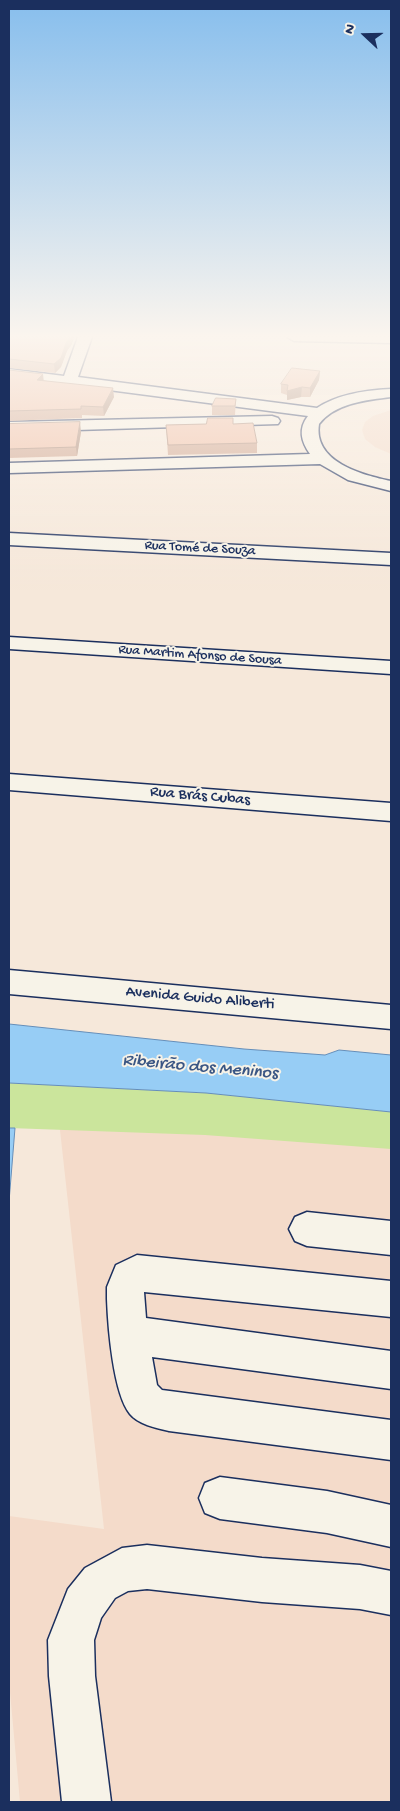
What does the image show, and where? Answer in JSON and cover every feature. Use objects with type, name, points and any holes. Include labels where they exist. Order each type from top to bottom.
[{"type":"street","points":[[9,427],[178,422]]},
{"type":"street","points":[[314,422],[308,432],[312,446],[323,459],[340,470],[362,479],[391,486]]},
{"type":"street","points":[[9,468],[323,459]]},
{"type":"street","name":"Rua Tomé de Souza","points":[[9,539],[391,559]]},
{"type":"street","name":"Rua Martim Afonso de Sousa","points":[[9,643],[391,668]]},
{"type":"street","name":"Rua Brás Cubas","points":[[9,782],[391,812]]},
{"type":"street","name":"Avenida Guido Aliberti","points":[[9,982],[391,1017]]},
{"type":"street","points":[[307,1229],[391,1238]]},
{"type":"street","points":[[391,1299],[137,1273],[131,1275],[127,1280],[125,1288],[140,1398],[149,1406],[183,1413],[391,1440]]},
{"type":"street","points":[[130,1335],[391,1370]]},
{"type":"street","points":[[220,1498],[311,1510],[391,1526]]},
{"type":"street","points":[[86,1802],[72,1676],[71,1640],[84,1605],[100,1583],[122,1570],[147,1567],[262,1580],[360,1587],[391,1593]]},
{"type":"shaded area","points":[[365,422],[391,422],[391,454],[375,447],[365,439],[362,430]]},
{"type":"shaded area","points":[[59,1121],[391,1133],[391,1802],[20,1802],[9,1681],[9,1516],[104,1529]]},
{"type":"green space","points":[[9,1083],[206,1093],[391,1112],[391,1149],[205,1135],[9,1128]]},
{"type":"water","name":"Ribeirão dos Meninos","points":[[9,1024],[244,1049],[325,1055],[339,1050],[391,1055],[391,1112],[206,1093],[9,1083]]},
{"type":"water","points":[[9,1128],[15,1128],[9,1202]]},
{"type":"building","points":[[80,422],[76,447],[9,449],[9,424]]},
{"type":"building","points":[[207,422],[233,422],[233,424],[253,423],[257,443],[168,445],[166,425],[206,424]]}]
